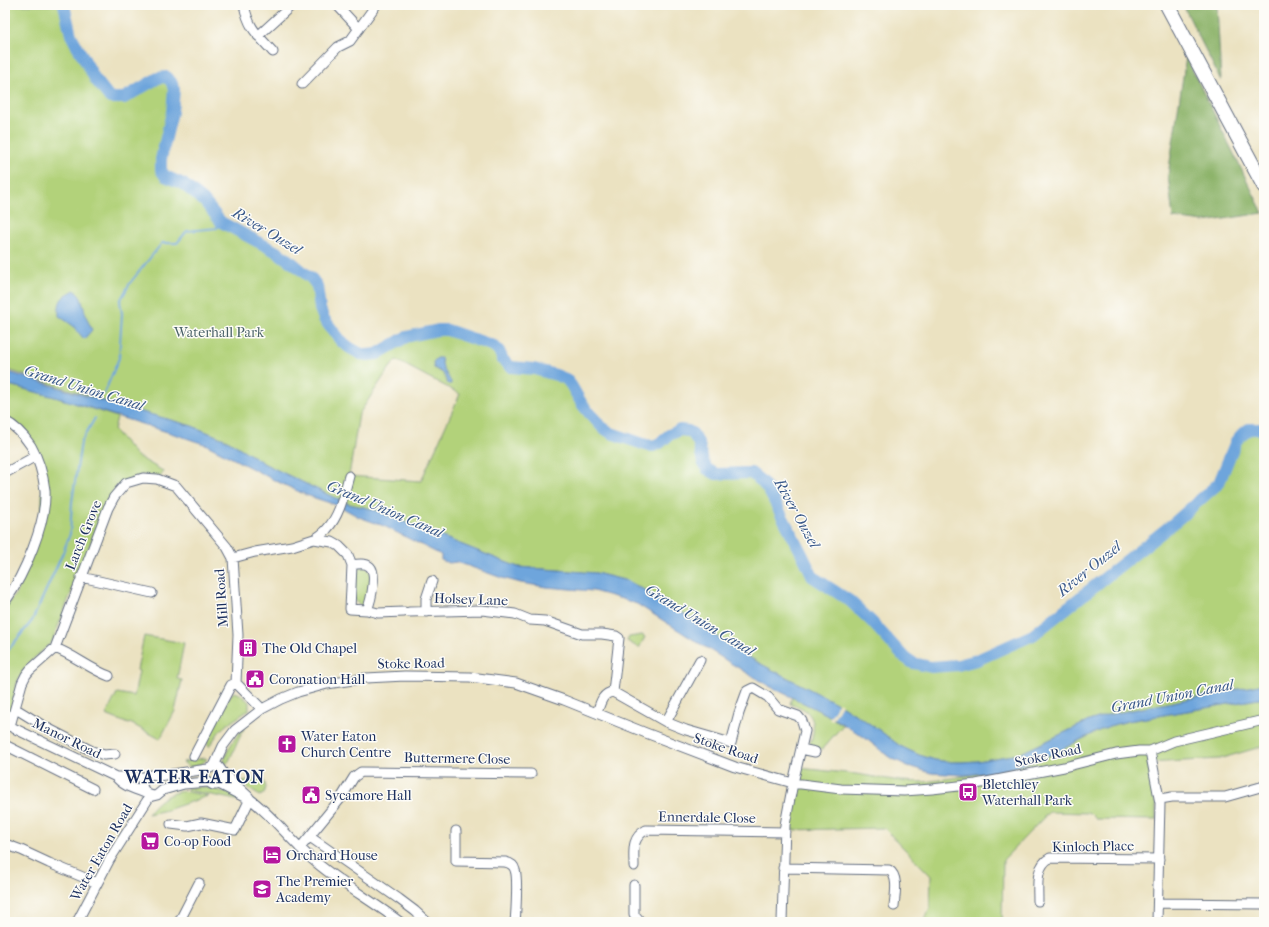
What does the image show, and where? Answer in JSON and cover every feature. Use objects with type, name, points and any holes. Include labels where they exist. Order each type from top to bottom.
[{"type":"highway","points":[[1168,5],[1264,186]]},
{"type":"street","points":[[244,5],[247,19],[252,28],[273,52]]},
{"type":"street","points":[[258,36],[292,5]]},
{"type":"street","points":[[337,5],[359,29]]},
{"type":"street","points":[[302,84],[338,47],[350,41],[376,5]]},
{"type":"street","points":[[5,421],[26,438],[42,471],[45,491],[44,507],[30,557],[13,591],[5,602]]},
{"type":"street","points":[[5,473],[36,456]]},
{"type":"street","points":[[315,539],[328,529],[338,510],[344,496],[348,476]]},
{"type":"street","name":"Larch Grove","points":[[8,725],[16,709],[22,683],[26,675],[55,648],[108,508],[114,497],[126,483],[143,478],[157,479],[176,486],[227,547],[233,558]]},
{"type":"street","name":"Mill Road","points":[[236,683],[238,635],[233,558],[255,552],[292,546],[315,539],[332,542],[339,546],[348,555],[352,565]]},
{"type":"street","points":[[366,564],[372,568],[375,574],[372,598],[367,610],[350,609],[352,565],[366,564]]},
{"type":"street","points":[[81,577],[152,593]]},
{"type":"street","points":[[426,612],[426,599],[432,581]]},
{"type":"street","name":"Holsey Lane","points":[[367,610],[378,613],[482,610],[515,614],[530,620],[545,621],[582,634],[616,636],[619,638],[613,692]]},
{"type":"street","points":[[55,648],[68,653],[109,676]]},
{"type":"street","points":[[666,722],[700,660]]},
{"type":"street","name":"Stoke Road","points":[[211,768],[230,735],[262,709],[290,695],[324,684],[366,678],[418,675],[470,677],[516,683],[535,689],[716,760],[793,783],[841,789],[904,791],[976,784],[1116,754],[1150,751],[1174,741],[1264,720]]},
{"type":"street","points":[[194,756],[231,685],[236,683],[262,709]]},
{"type":"street","points":[[597,713],[604,696],[609,692],[613,692],[666,722],[686,730],[731,743],[739,713],[748,692],[753,688],[768,697],[778,709],[794,714],[802,721],[805,734],[793,783],[785,832],[782,922]]},
{"type":"street","points":[[16,709],[47,728],[92,751],[104,755],[115,754]]},
{"type":"street","name":"Manor Road","points":[[8,725],[116,777],[127,786],[147,794]]},
{"type":"street","points":[[5,745],[93,789]]},
{"type":"street","points":[[801,748],[815,752]]},
{"type":"street","points":[[1150,751],[1160,799],[1157,922]]},
{"type":"street","points":[[208,782],[184,784],[163,790],[157,795],[147,794],[143,790],[142,784],[146,777],[150,775],[158,776],[220,767],[224,774],[247,794],[250,799]]},
{"type":"street","points":[[211,768],[205,777],[208,782],[213,785],[219,784],[250,799],[269,814],[300,848],[329,873],[400,922]]},
{"type":"street","name":"Buttermere Close","points":[[300,848],[341,798],[354,777],[361,772],[530,774]]},
{"type":"street","points":[[219,784],[223,780],[224,774]]},
{"type":"street","points":[[158,776],[163,781],[163,790]]},
{"type":"street","name":"Manor Road","points":[[116,777],[146,777]]},
{"type":"street","points":[[1160,799],[1172,797],[1225,797],[1264,786]]},
{"type":"street","name":"Water Eaton Road","points":[[77,922],[97,882],[147,794]]},
{"type":"street","points":[[171,824],[187,826],[201,823],[235,830],[250,799]]},
{"type":"street","name":"Ennerdale Close","points":[[634,866],[635,840],[638,834],[646,830],[785,832]]},
{"type":"street","points":[[456,831],[456,862],[506,862],[515,868],[515,922]]},
{"type":"street","points":[[310,837],[399,899],[427,922]]},
{"type":"street","points":[[5,844],[97,882]]},
{"type":"street","name":"Kinloch Place","points":[[1038,901],[1039,870],[1043,863],[1050,858],[1159,859]]},
{"type":"street","points":[[784,868],[889,870],[895,877],[894,906]]},
{"type":"street","points":[[179,922],[199,883]]},
{"type":"street","points":[[634,885],[634,914],[641,922]]},
{"type":"street","points":[[1158,903],[1264,904]]},
{"type":"green space","name":"Waterhall Park","points":[[5,5],[64,5],[71,35],[95,79],[110,98],[124,98],[158,78],[167,77],[172,83],[174,90],[172,112],[161,159],[161,170],[165,176],[183,184],[204,201],[221,222],[277,252],[312,279],[317,286],[320,309],[324,319],[341,341],[350,348],[361,354],[377,354],[406,337],[438,330],[447,330],[494,346],[499,351],[503,360],[511,367],[534,369],[566,379],[590,414],[602,427],[611,433],[653,446],[660,443],[669,435],[680,430],[688,431],[699,444],[703,462],[707,469],[716,474],[751,473],[761,481],[769,491],[813,577],[850,601],[871,621],[903,656],[913,663],[931,667],[958,665],[977,660],[1033,635],[1175,522],[1219,483],[1236,441],[1242,434],[1249,429],[1264,429],[1264,684],[1107,715],[1089,721],[1019,754],[978,761],[949,762],[935,760],[919,755],[900,746],[844,707],[759,663],[729,645],[668,603],[628,581],[596,573],[518,567],[372,509],[349,504],[265,464],[229,441],[192,426],[112,404],[5,369]],"holes":[[[396,360],[460,394],[421,481],[349,476],[359,414]]]},
{"type":"green space","points":[[1183,5],[1217,5],[1221,81]]},
{"type":"green space","points":[[1186,57],[1263,213],[1204,222],[1173,218],[1168,175]]},
{"type":"green space","points":[[5,384],[55,397],[117,417],[114,430],[137,456],[163,471],[161,476],[141,475],[117,486],[108,498],[52,642],[30,662],[22,673],[17,683],[11,711],[5,717],[5,608],[17,592],[41,531],[43,469],[33,440],[5,417]]},
{"type":"green space","points":[[356,567],[367,567],[372,574],[368,597],[364,605],[358,604],[354,599]]},
{"type":"green space","points":[[642,635],[645,637],[639,648],[627,641],[629,637]]},
{"type":"green space","points":[[144,636],[184,643],[177,679],[182,680],[175,711],[160,739],[130,723],[129,724],[106,715],[117,693],[134,696],[139,671],[137,670]]},
{"type":"green space","points":[[235,692],[240,694],[249,702],[249,710],[225,726],[209,747],[206,740],[231,694]]},
{"type":"green space","points":[[792,697],[826,714],[843,725],[822,749],[809,746],[813,731],[812,719],[804,710],[798,706],[790,704]]},
{"type":"green space","points":[[1264,698],[1264,746],[1219,759],[1148,763],[1156,806],[1156,820],[1096,819],[1090,813],[1049,812],[1003,860],[1002,922],[924,922],[930,908],[931,876],[884,828],[788,830],[799,768],[856,774],[900,781],[925,782],[993,772],[1036,761],[1109,726],[1128,721]]},
{"type":"green space","points":[[244,728],[229,761],[226,764],[224,762],[229,748]]},
{"type":"green space","points":[[204,758],[207,759],[201,764],[189,767],[183,762]]},
{"type":"green space","points":[[261,778],[266,787],[263,794],[260,796],[252,791],[242,781]]},
{"type":"green space","points":[[203,787],[227,793],[241,799],[241,801],[187,790],[187,788]]},
{"type":"green space","points":[[183,791],[208,796],[167,810],[148,814],[154,805],[163,798]]},
{"type":"water","points":[[75,290],[81,298],[92,330],[84,339],[72,325],[59,316],[59,306],[61,300]]},
{"type":"water","points":[[437,358],[441,358],[443,368],[451,384],[448,384],[443,373],[434,368],[433,362]]},
{"type":"water","points":[[5,371],[89,397],[192,426],[229,441],[265,464],[349,504],[372,509],[518,567],[596,573],[628,581],[668,603],[729,645],[759,663],[844,707],[900,746],[919,755],[935,760],[949,762],[978,761],[1019,754],[1089,721],[1107,715],[1264,684],[1264,698],[1128,721],[1109,726],[1055,753],[1015,767],[993,772],[964,775],[931,773],[908,766],[889,757],[864,737],[826,714],[769,686],[637,604],[593,591],[546,587],[521,583],[457,562],[449,563],[441,560],[441,555],[384,526],[359,517],[339,506],[306,495],[207,445],[55,397],[5,384]]},
{"type":"pier","points":[[839,702],[842,704],[832,721],[829,719]]},
{"type":"waterway","name":"River Ouzel","points":[[64,5],[71,35],[95,79],[110,98],[124,98],[158,78],[167,77],[172,83],[174,90],[172,112],[161,159],[161,170],[165,176],[183,184],[204,201],[221,222],[277,252],[312,279],[317,286],[320,309],[324,319],[341,341],[350,348],[361,354],[377,354],[406,337],[438,330],[447,330],[494,346],[499,351],[503,360],[511,367],[534,369],[566,379],[590,414],[602,427],[611,433],[653,446],[660,443],[669,435],[680,430],[688,431],[693,434],[699,444],[703,462],[707,469],[716,474],[751,473],[761,481],[769,491],[813,577],[850,601],[871,621],[903,656],[913,663],[931,667],[958,665],[977,660],[1033,635],[1175,522],[1219,483],[1236,441],[1242,434],[1249,429],[1264,429]]},
{"type":"waterway","name":"Grand Union Canal","points":[[104,394],[119,358],[122,314],[120,301],[130,283],[162,243],[177,243],[187,231],[217,228],[219,218]]},
{"type":"waterway","points":[[5,654],[32,621],[62,555],[70,534],[72,502],[81,442],[95,418]]},
{"type":"place","name":"The Old Chapel","points":[[248,648]]},
{"type":"place","name":"Coronation Hall","points":[[255,679]]},
{"type":"place","name":"Water Eaton Church Centre","points":[[287,744]]},
{"type":"place","name":"Bletchley Waterhall Park","points":[[968,792]]},
{"type":"place","name":"Sycamore Hall","points":[[311,795]]},
{"type":"place","name":"Co-op Food","points":[[150,841]]},
{"type":"place","name":"Orchard House","points":[[272,855]]},
{"type":"place","name":"The Premier Academy","points":[[262,889]]},
{"type":"district","name":"WATER EATON","points":[[195,777]]}]
